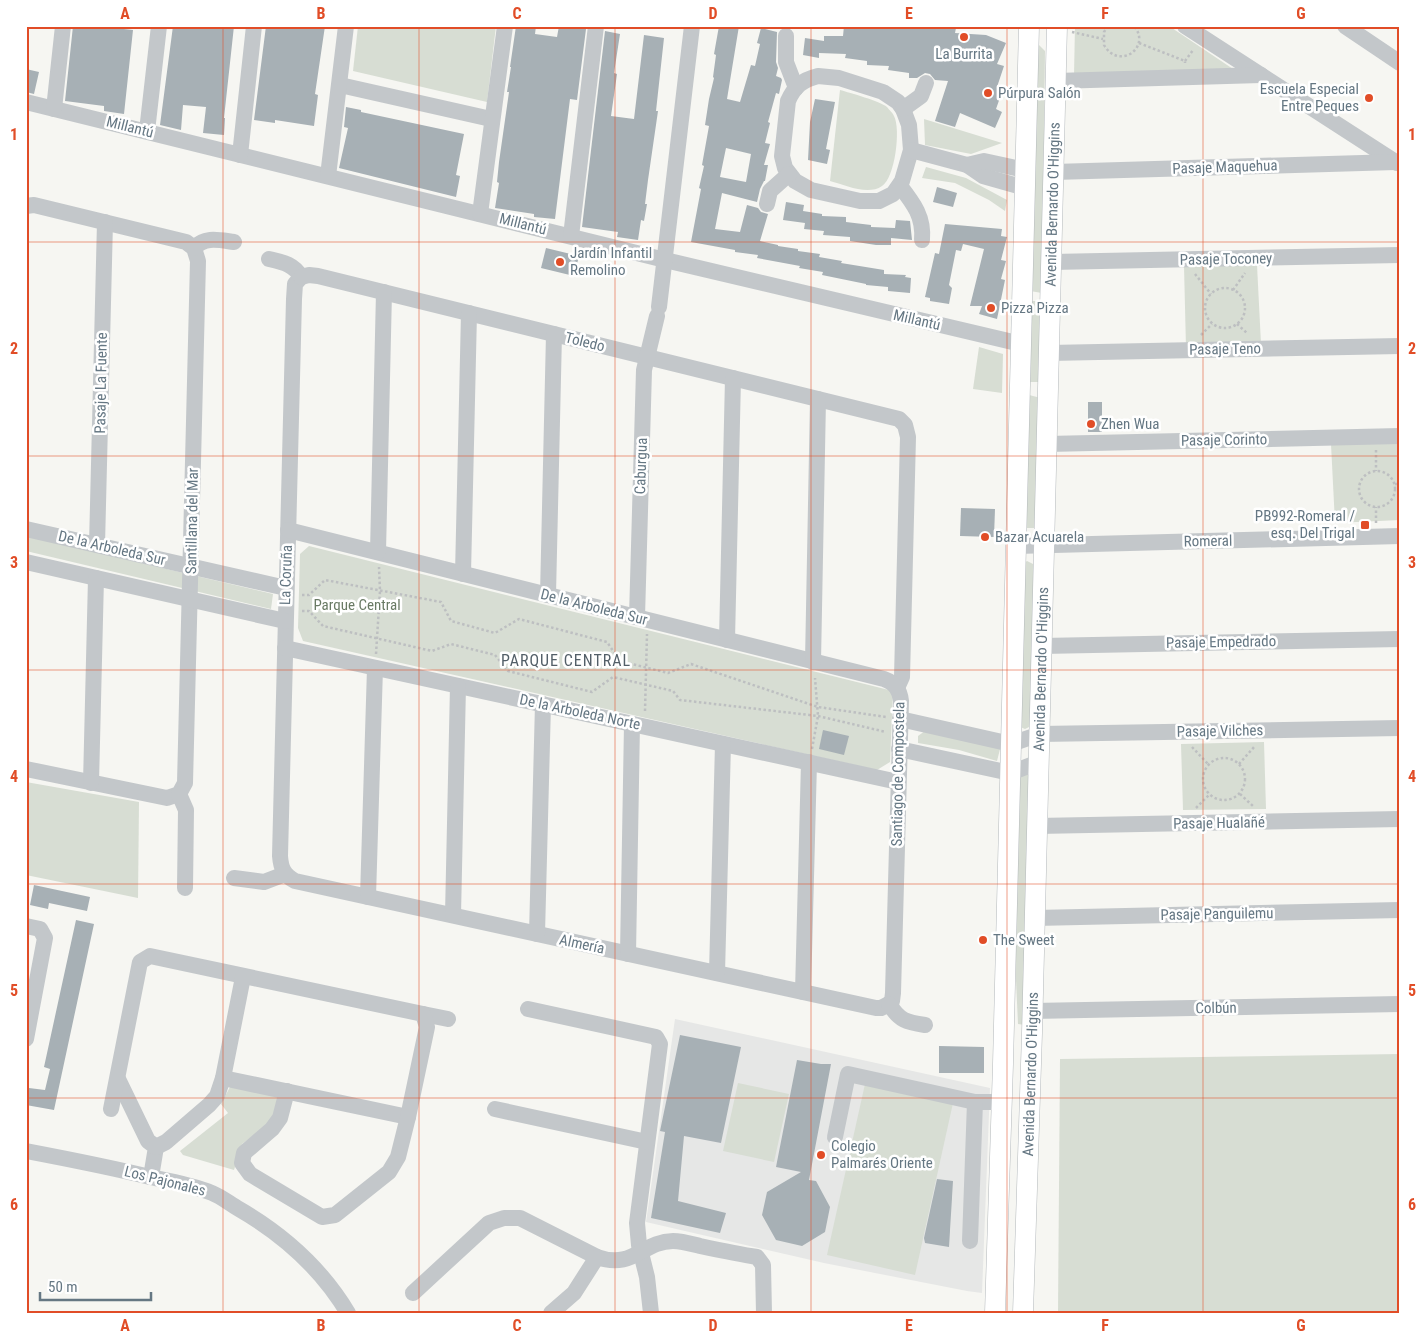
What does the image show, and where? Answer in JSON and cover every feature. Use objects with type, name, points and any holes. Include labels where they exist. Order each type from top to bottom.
[{"type":"main road","name":"Avenida Bernardo O'Higgins","points":[[995,1313],[1029,26]]},
{"type":"main road","name":"Avenida Bernardo O'Higgins","points":[[1023,1313],[1058,28]]},
{"type":"main road","points":[[1022,298],[1036,295],[1051,301]]},
{"type":"main road","points":[[1020,379],[1029,388],[1048,395]]},
{"type":"main road","points":[[1004,1006],[1009,1019],[1014,1024],[1020,1029],[1032,1033]]},
{"type":"street","points":[[54,109],[63,26]]},
{"type":"street","points":[[147,132],[159,26]]},
{"type":"street","points":[[240,155],[254,26]]},
{"type":"street","points":[[328,176],[346,26]]},
{"type":"street","points":[[480,214],[491,119],[495,106],[505,26]]},
{"type":"street","points":[[571,236],[596,26]]},
{"type":"street","points":[[1185,26],[1398,163]]},
{"type":"street","points":[[1345,26],[1400,63]]},
{"type":"street","name":"Caburgua","points":[[642,619],[644,370],[658,311],[665,260],[690,27]]},
{"type":"street","points":[[786,36],[786,62],[796,88]]},
{"type":"street","points":[[1056,81],[1261,75]]},
{"type":"street","points":[[824,76],[839,78],[883,92],[898,102],[909,125],[911,150],[900,186],[886,198],[867,202],[811,190],[795,181],[788,174],[783,162],[781,149],[788,101],[796,88],[805,80],[811,78],[824,76]]},
{"type":"street","points":[[903,109],[921,96],[926,84]]},
{"type":"street","points":[[340,85],[491,119]]},
{"type":"street","name":"Millantú","points":[[26,102],[665,260],[1021,344]]},
{"type":"street","points":[[911,150],[967,164],[984,161],[1025,179]]},
{"type":"street","name":"Pasaje Maquehua","points":[[1054,172],[1398,163]]},
{"type":"street","points":[[767,204],[770,191],[788,174]]},
{"type":"street","points":[[900,186],[920,216],[922,240]]},
{"type":"street","points":[[26,206],[34,205],[181,240],[191,244],[194,248],[208,240],[234,242]]},
{"type":"street","name":"Pasaje La Fuente","points":[[97,545],[105,222]]},
{"type":"street","name":"Santillana del Mar","points":[[179,794],[183,789],[186,777],[198,261],[194,248]]},
{"type":"street","name":"Pasaje Toconey","points":[[1052,262],[1400,254]]},
{"type":"street","points":[[269,258],[291,265],[296,268],[301,277]]},
{"type":"street","name":"Toledo","points":[[301,277],[309,275],[318,276],[384,292],[895,418],[905,425]]},
{"type":"street","name":"La Coruña","points":[[285,874],[280,856],[294,291],[295,284],[301,277]]},
{"type":"street","points":[[378,552],[384,292]]},
{"type":"street","points":[[463,574],[469,313]]},
{"type":"street","points":[[548,595],[554,334]]},
{"type":"street","name":"Pasaje Teno","points":[[1049,353],[1400,346]]},
{"type":"street","points":[[727,640],[733,378]]},
{"type":"street","points":[[813,662],[818,399]]},
{"type":"street","name":"Santiago de Compostela","points":[[889,1004],[892,1001],[893,993],[901,696],[897,688],[902,677],[908,437],[905,425]]},
{"type":"street","name":"Pasaje Corinto","points":[[1047,444],[1400,436]]},
{"type":"street","name":"De la Arboleda Sur","points":[[26,529],[191,566],[286,603]]},
{"type":"street","name":"De la Arboleda Sur","points":[[288,530],[884,679],[897,688]]},
{"type":"street","name":"Romeral","points":[[1016,546],[1400,536]]},
{"type":"street","points":[[26,562],[190,600],[286,603]]},
{"type":"street","points":[[92,783],[96,578]]},
{"type":"street","name":"Pasaje Empedrado","points":[[1042,646],[1400,639]]},
{"type":"street","name":"De la Arboleda Norte","points":[[285,648],[898,782]]},
{"type":"street","points":[[368,897],[375,668]]},
{"type":"street","points":[[453,915],[458,686]]},
{"type":"street","points":[[537,934],[543,704]]},
{"type":"street","points":[[900,719],[1011,744],[1040,734]]},
{"type":"street","points":[[628,954],[638,725]]},
{"type":"street","name":"Pasaje Vilches","points":[[1040,734],[1400,728]]},
{"type":"street","points":[[717,973],[723,744]]},
{"type":"street","points":[[875,777],[899,750],[1010,773],[1039,762]]},
{"type":"street","points":[[803,992],[809,762]]},
{"type":"street","points":[[26,770],[161,798],[173,797],[179,794],[186,810],[185,888]]},
{"type":"street","name":"Pasaje Hualañé","points":[[1037,826],[1400,819]]},
{"type":"street","points":[[234,878],[264,882],[285,874]]},
{"type":"street","name":"Almería","points":[[285,874],[296,881],[876,1008],[882,1008],[889,1004]]},
{"type":"street","name":"Pasaje Panguilemu","points":[[1035,918],[1400,910]]},
{"type":"street","points":[[26,926],[40,929],[46,938],[26,1039]]},
{"type":"street","points":[[111,1109],[140,962],[150,956],[448,1019]]},
{"type":"street","points":[[151,1177],[155,1152],[217,1096],[223,1078],[243,977]]},
{"type":"street","points":[[889,1004],[900,1018],[925,1026]]},
{"type":"street","name":"Colbún","points":[[1032,1011],[1400,1004]]},
{"type":"street","points":[[528,1009],[656,1037],[660,1044],[637,1223],[641,1253],[647,1276],[651,1313]]},
{"type":"street","points":[[287,1091],[280,1118],[272,1129],[244,1153],[242,1164],[250,1174],[322,1217],[335,1215],[389,1172],[398,1157],[427,1027],[423,1014]]},
{"type":"street","points":[[835,1137],[848,1074],[975,1102],[1002,1102]]},
{"type":"street","points":[[223,1078],[408,1117]]},
{"type":"street","points":[[118,1079],[155,1152]]},
{"type":"street","points":[[970,1241],[975,1102]]},
{"type":"street","points":[[495,1109],[647,1142]]},
{"type":"street","name":"Los Pajonales","points":[[26,1151],[151,1177],[212,1194],[260,1221],[283,1238],[310,1262],[331,1287],[348,1313]]},
{"type":"street","points":[[412,1293],[489,1223],[504,1218],[520,1218],[608,1261],[641,1253],[658,1242],[674,1241],[757,1257],[763,1265],[764,1313]]},
{"type":"street","points":[[551,1313],[574,1293],[597,1256]]},
{"type":"path","points":[[1108,26],[1104,32],[1103,39],[1107,50],[1118,57],[1130,55],[1135,51],[1139,43],[1139,36],[1134,26]]},
{"type":"path","points":[[1058,28],[1103,39]]},
{"type":"path","points":[[1139,43],[1184,60],[1188,77]]},
{"type":"path","points":[[1182,260],[1211,294]]},
{"type":"path","points":[[1222,288],[1233,290],[1240,295],[1243,301],[1244,314],[1237,324],[1224,328],[1217,327],[1207,318],[1205,305],[1211,294],[1222,288]]},
{"type":"path","points":[[1376,437],[1376,471]]},
{"type":"path","points":[[1376,471],[1385,473],[1395,484],[1395,493],[1388,503],[1382,506],[1370,505],[1361,496],[1360,486],[1365,476],[1376,471]]},
{"type":"path","points":[[1395,484],[1400,484]]},
{"type":"path","points":[[375,668],[380,590],[378,552]]},
{"type":"path","points":[[286,603],[309,595],[325,580],[380,590],[441,602],[451,621],[495,633],[519,619],[607,642],[620,661],[668,674],[691,664],[818,707],[900,719]]},
{"type":"path","points":[[286,603],[309,611],[323,626],[432,651],[451,644],[478,650],[495,655],[508,671],[592,692],[613,677],[673,691],[680,700],[818,716],[899,750]]},
{"type":"path","points":[[638,725],[646,685],[642,619]]},
{"type":"path","points":[[809,762],[818,716],[813,662]]},
{"type":"path","points":[[1227,758],[1234,760],[1243,769],[1245,776],[1243,788],[1234,798],[1215,799],[1205,790],[1202,776],[1204,770],[1214,760],[1227,758]]},
{"type":"shaded area","name":"Colegio Palmarés Oriente","points":[[675,1019],[990,1088],[982,1293],[824,1263],[646,1222]]},
{"type":"green space","points":[[358,26],[496,26],[487,102],[353,71]]},
{"type":"green space","points":[[1075,26],[1169,26],[1236,71],[1074,75]]},
{"type":"green space","points":[[1038,44],[1045,51],[1042,293],[1030,291]]},
{"type":"green space","points":[[840,90],[865,97],[883,105],[894,116],[897,131],[896,153],[887,181],[876,189],[856,189],[830,181]]},
{"type":"green space","points":[[924,119],[1002,143],[971,154],[925,145]]},
{"type":"green space","points":[[926,167],[966,178],[1007,200],[1005,211],[989,200],[955,183],[922,178]]},
{"type":"green space","points":[[1257,265],[1261,344],[1186,348],[1184,266]]},
{"type":"green space","points":[[1030,301],[1038,301],[1042,307],[1042,382],[1027,382]]},
{"type":"green space","points":[[979,347],[1003,354],[1002,393],[973,389]]},
{"type":"green space","points":[[1025,394],[1041,398],[1038,528],[1024,528]]},
{"type":"green space","points":[[1400,441],[1400,520],[1335,523],[1331,444]]},
{"type":"green space","name":"Parque Central","points":[[26,536],[273,594],[271,609],[26,551]]},
{"type":"green space","name":"Parque Central","points":[[309,546],[893,691],[890,762],[877,770],[303,641],[298,628],[300,554]]},
{"type":"green space","points":[[1027,561],[1035,565],[1033,725],[1025,729],[1018,726],[1021,566]]},
{"type":"green space","points":[[929,728],[1000,749],[997,761],[959,750],[918,743],[918,736]]},
{"type":"green space","points":[[1264,742],[1266,809],[1183,810],[1181,744]]},
{"type":"green space","points":[[1031,770],[1025,1025],[1018,1024],[1014,937],[1018,778]]},
{"type":"green space","points":[[26,782],[139,802],[138,898],[26,875]]},
{"type":"green space","points":[[1400,1054],[1400,1313],[1058,1313],[1060,1059]]},
{"type":"green space","points":[[738,1083],[789,1094],[774,1162],[723,1151]]},
{"type":"green space","points":[[865,1084],[953,1103],[915,1275],[827,1255]]},
{"type":"green space","points":[[231,1085],[273,1094],[281,1100],[273,1120],[242,1144],[234,1170],[183,1155],[180,1151],[228,1113],[221,1104]]},
{"type":"building","points":[[73,26],[96,26],[133,30],[124,114],[104,111],[104,106],[65,101]]},
{"type":"building","points":[[173,26],[234,26],[224,118],[224,135],[203,133],[206,107],[183,105],[181,130],[160,125]]},
{"type":"building","points":[[266,26],[325,26],[315,94],[318,95],[314,126],[275,120],[275,123],[254,120]]},
{"type":"building","points":[[516,26],[536,26],[535,34],[557,37],[559,26],[581,26],[580,28],[586,29],[577,100],[570,99],[555,219],[534,217],[534,214],[495,208]]},
{"type":"building","points":[[719,26],[739,26],[727,99],[740,102],[751,65],[755,66],[760,44],[757,43],[761,28],[777,32],[776,62],[778,68],[776,76],[782,80],[779,94],[776,93],[768,122],[770,123],[765,143],[770,144],[764,165],[768,165],[765,181],[760,189],[757,202],[722,193],[715,229],[740,232],[747,205],[758,208],[761,212],[768,214],[760,241],[798,249],[798,251],[820,254],[819,257],[842,261],[841,263],[884,270],[884,274],[906,275],[905,277],[911,278],[910,293],[888,291],[888,287],[866,285],[822,275],[823,272],[757,258],[758,255],[691,242],[701,189],[699,188],[709,126],[705,125],[714,78],[716,55],[714,54]],"holes":[[[726,148],[751,154],[746,182],[720,177]]]},
{"type":"building","points":[[844,26],[945,26],[956,28],[955,33],[986,35],[1006,43],[997,64],[1004,66],[997,87],[1003,89],[996,109],[1002,112],[995,128],[960,113],[955,127],[935,121],[948,81],[935,80],[930,74],[925,73],[917,78],[909,78],[909,73],[888,70],[889,66],[867,65],[867,61],[845,58],[846,54],[819,53],[819,58],[803,55],[805,38],[824,41],[824,36],[843,36]]},
{"type":"building","points":[[605,31],[620,34],[614,73],[617,74],[611,116],[634,119],[644,35],[664,38],[656,111],[658,111],[645,204],[647,204],[644,221],[641,220],[638,240],[617,237],[618,232],[582,227]]},
{"type":"building","points":[[26,69],[39,72],[34,94],[26,92]]},
{"type":"building","points":[[815,99],[835,102],[826,149],[830,150],[827,164],[808,160],[810,122]]},
{"type":"building","points":[[346,107],[361,110],[361,112],[464,134],[456,175],[460,176],[456,197],[339,168],[348,128],[344,127]]},
{"type":"building","points":[[937,187],[957,193],[953,207],[933,202]]},
{"type":"building","points":[[786,202],[804,205],[803,211],[822,214],[822,216],[846,217],[846,222],[871,225],[871,227],[895,228],[896,220],[910,221],[912,240],[891,238],[891,245],[876,245],[850,241],[850,237],[823,235],[824,231],[804,229],[805,223],[783,220]]},
{"type":"building","points":[[945,224],[1002,229],[1001,236],[1007,237],[1001,260],[1006,261],[1001,279],[1005,280],[997,319],[979,314],[982,306],[970,306],[984,249],[963,244],[961,251],[956,250],[949,285],[952,288],[949,304],[930,301],[930,298],[925,297],[935,253],[939,254]]},
{"type":"building","name":"Jardín Infantil Remolino","points":[[546,248],[579,256],[574,276],[541,268]]},
{"type":"building","points":[[1088,402],[1102,402],[1102,432],[1088,432]]},
{"type":"building","points":[[961,508],[995,509],[994,537],[960,536]]},
{"type":"building","points":[[823,730],[849,736],[844,755],[819,749]]},
{"type":"building","points":[[34,885],[90,897],[87,911],[49,903],[48,909],[30,905]]},
{"type":"building","points":[[76,920],[94,924],[54,1110],[26,1105],[26,1093],[28,1093],[29,1088],[45,1090],[50,1069],[44,1067]]},
{"type":"building","points":[[680,1035],[741,1047],[721,1143],[684,1136],[678,1201],[726,1213],[720,1233],[651,1218],[665,1132],[660,1131]]},
{"type":"building","points":[[939,1046],[984,1047],[984,1073],[939,1073]]},
{"type":"building","points":[[797,1060],[831,1064],[809,1180],[816,1181],[830,1207],[825,1232],[802,1246],[776,1240],[762,1215],[767,1192],[801,1172],[776,1167]]},
{"type":"building","points":[[937,1179],[953,1181],[949,1247],[925,1243],[924,1238]]},
{"type":"place","name":"La Burrita","points":[[964,37]]},
{"type":"place","name":"Púrpura Salón","points":[[988,93]]},
{"type":"place","name":"Escuela Especial Entre Peques","points":[[1369,98]]},
{"type":"place","name":"Jardín Infantil Remolino","points":[[560,262]]},
{"type":"place","name":"Pizza Pizza","points":[[991,308]]},
{"type":"place","name":"Zhen Wua","points":[[1091,424]]},
{"type":"place","name":"PB992-Romeral / esq. Del Trigal","points":[[1365,525]]},
{"type":"place","name":"Bazar Acuarela","points":[[985,537]]},
{"type":"place","name":"The Sweet","points":[[983,940]]},
{"type":"place","name":"Colegio Palmarés Oriente","points":[[821,1155]]},
{"type":"district","name":"PARQUE CENTRAL","points":[[566,660]]}]
